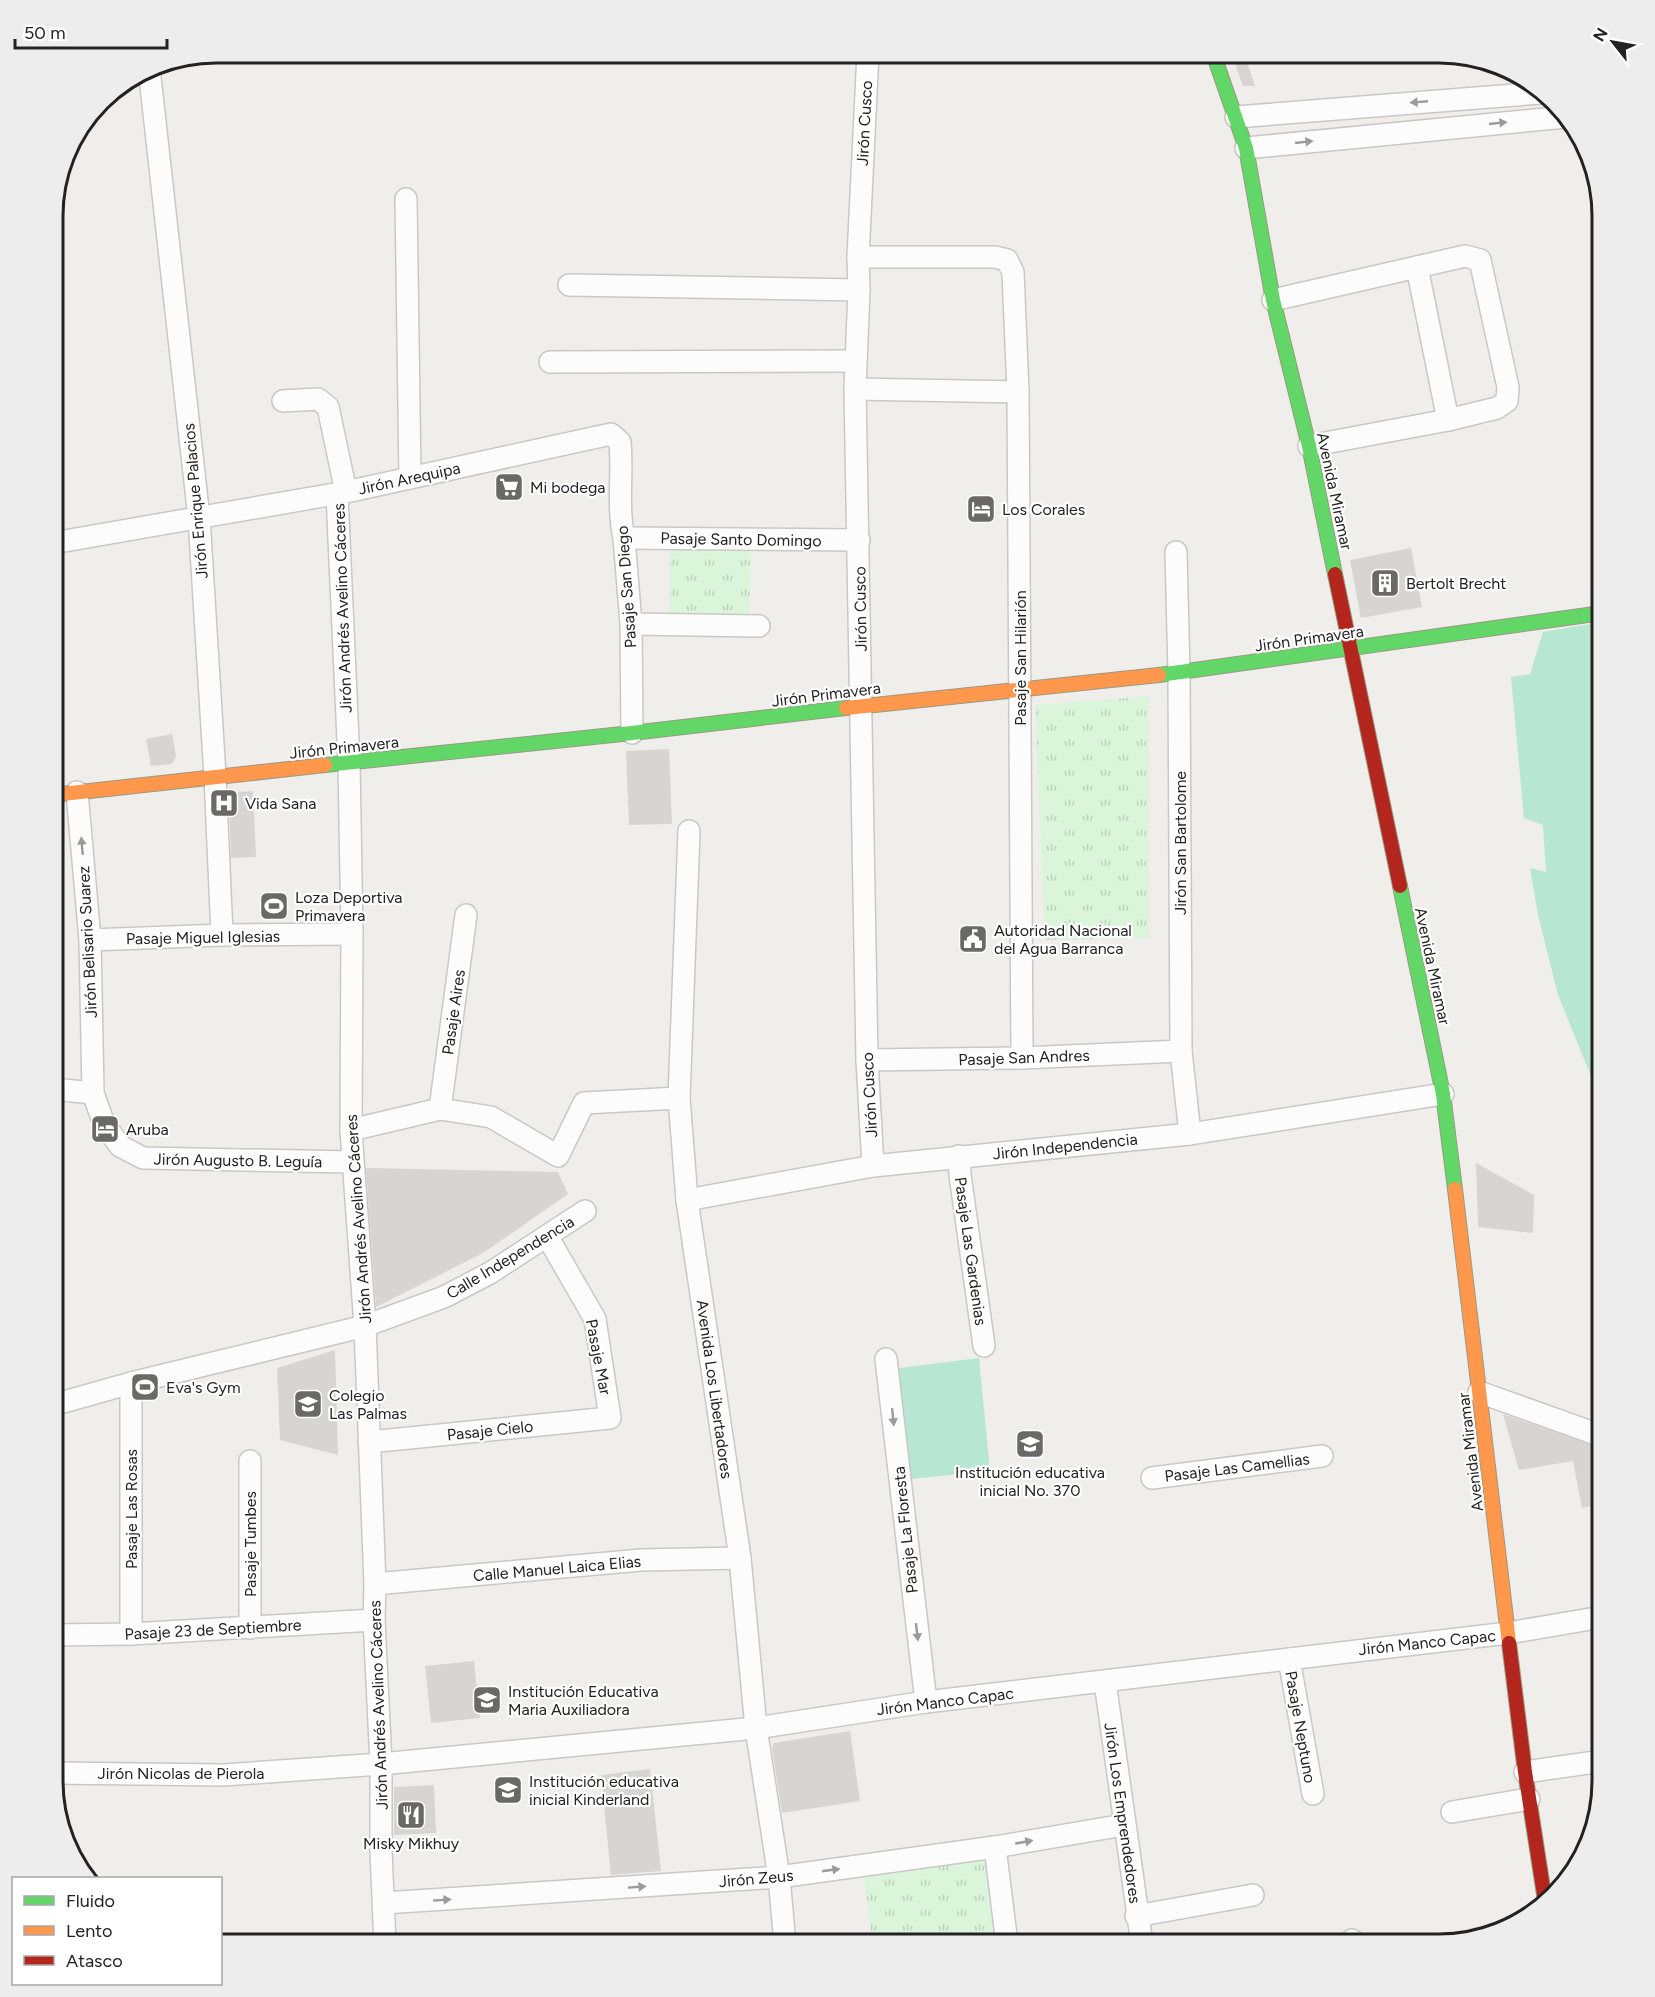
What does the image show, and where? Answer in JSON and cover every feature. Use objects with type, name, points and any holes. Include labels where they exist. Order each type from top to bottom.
[{"type":"street","name":"Jirón Cusco","points":[[868,63],[858,257],[855,389],[867,1060],[873,1166]]},
{"type":"street","name":"Avenida Miramar","points":[[1217,63],[1246,148],[1273,300],[1310,446],[1443,1094],[1525,1772],[1544,1892]]},
{"type":"street","name":"Jirón Enrique Palacios","points":[[150,78],[199,518],[222,935]]},
{"type":"street","points":[[1236,117],[1530,94]]},
{"type":"street","points":[[1246,148],[1556,118]]},
{"type":"street","points":[[406,199],[410,478]]},
{"type":"street","points":[[1273,300],[1465,256],[1480,260],[1508,387],[1507,401],[1497,408],[1448,420],[1310,446]]},
{"type":"street","name":"Pasaje San Hilarión","points":[[858,257],[995,257],[1007,260],[1013,272],[1018,392],[1022,1058]]},
{"type":"street","points":[[1417,267],[1448,420]]},
{"type":"street","points":[[569,285],[859,290]]},
{"type":"street","points":[[550,362],[855,361]]},
{"type":"street","points":[[855,389],[1018,392]]},
{"type":"street","name":"Jirón Andrés Avelino Cáceres","points":[[283,401],[318,399],[328,407],[342,493],[352,934],[351,1130],[365,1326],[385,1934]]},
{"type":"street","name":"Jirón Arequipa","points":[[63,541],[342,493],[611,434],[620,442]]},
{"type":"street","name":"Pasaje San Diego","points":[[620,442],[621,525],[624,538],[630,624],[632,733]]},
{"type":"street","name":"Pasaje Santo Domingo","points":[[624,538],[859,540]]},
{"type":"street","name":"Jirón San Bartolome","points":[[1176,552],[1182,1051],[1190,1134]]},
{"type":"street","name":"Jirón Primavera","points":[[63,794],[1179,673],[1592,614]]},
{"type":"street","points":[[630,624],[759,626]]},
{"type":"street","name":"Jirón Belisario Suarez","points":[[77,792],[90,940],[93,1093]]},
{"type":"street","name":"Avenida Los Libertadores","points":[[689,831],[680,1098],[687,1200],[740,1558],[756,1728],[784,1934]]},
{"type":"street","name":"Pasaje Aires","points":[[440,1108],[466,915]]},
{"type":"street","name":"Pasaje Miguel Iglesias","points":[[90,940],[222,935],[352,934]]},
{"type":"street","name":"Pasaje San Andres","points":[[867,1060],[1022,1058],[1182,1051]]},
{"type":"street","points":[[63,1090],[93,1093]]},
{"type":"street","name":"Jirón Augusto B. Leguía","points":[[93,1093],[104,1124],[120,1146],[143,1158],[352,1162]]},
{"type":"street","name":"Jirón Independencia","points":[[687,1200],[873,1166],[1190,1134],[1443,1094]]},
{"type":"street","points":[[351,1130],[440,1108],[491,1117],[558,1156],[584,1103],[680,1098]]},
{"type":"street","name":"Pasaje Las Gardenias","points":[[959,1156],[984,1346]]},
{"type":"street","name":"Calle Independencia","points":[[63,1402],[131,1383],[365,1326],[444,1297],[490,1273],[585,1211]]},
{"type":"street","name":"Pasaje Mar","points":[[547,1236],[595,1319],[610,1418]]},
{"type":"street","name":"Pasaje La Floresta","points":[[886,1359],[926,1702]]},
{"type":"street","name":"Pasaje Las Rosas","points":[[131,1383],[131,1634]]},
{"type":"street","points":[[1479,1392],[1592,1432]]},
{"type":"street","name":"Pasaje Cielo","points":[[369,1442],[610,1418]]},
{"type":"street","name":"Pasaje Las Camellias","points":[[1152,1478],[1322,1456]]},
{"type":"street","name":"Pasaje Tumbes","points":[[250,1461],[250,1628]]},
{"type":"street","name":"Calle Manuel Laica Elias","points":[[375,1584],[641,1560],[740,1558]]},
{"type":"street","points":[[1508,1633],[1592,1619]]},
{"type":"street","name":"Pasaje 23 de Septiembre","points":[[63,1635],[131,1634],[374,1620]]},
{"type":"street","name":"Jirón Manco Capac","points":[[381,1764],[756,1728],[926,1702],[1508,1633]]},
{"type":"street","name":"Pasaje Neptuno","points":[[1289,1659],[1313,1794]]},
{"type":"street","name":"Jirón Los Emprendedores","points":[[1105,1682],[1140,1934]]},
{"type":"street","points":[[1525,1772],[1592,1762]]},
{"type":"street","name":"Jirón Nicolas de Pierola","points":[[63,1773],[224,1776],[381,1764]]},
{"type":"street","points":[[1452,1812],[1529,1799]]},
{"type":"street","name":"Jirón Zeus","points":[[384,1903],[778,1877],[994,1847],[1124,1825]]},
{"type":"street","points":[[994,1847],[1006,1934]]},
{"type":"street","points":[[1136,1916],[1253,1895]]},
{"type":"green space","points":[[751,546],[749,619],[670,619],[670,547]]},
{"type":"green space","points":[[1592,624],[1592,1079],[1558,995],[1538,915],[1530,868],[1546,872],[1543,825],[1524,818],[1511,677],[1530,674],[1543,632]]},
{"type":"green space","points":[[1149,696],[1149,938],[1045,940],[1035,705]]},
{"type":"green space","points":[[979,1358],[990,1471],[911,1479],[898,1368]]},
{"type":"green space","points":[[989,1857],[1001,1934],[872,1934],[864,1877]]},
{"type":"building","points":[[1235,63],[1247,63],[1255,86],[1243,86]]},
{"type":"building","name":"Bertolt Brecht","points":[[1411,548],[1422,607],[1361,618],[1350,560]]},
{"type":"building","points":[[172,734],[176,756],[172,764],[151,766],[146,739]]},
{"type":"building","points":[[669,749],[672,824],[629,825],[626,751]]},
{"type":"building","points":[[253,791],[256,857],[231,858],[229,800],[237,792]]},
{"type":"building","points":[[1476,1163],[1534,1195],[1533,1233],[1478,1227]]},
{"type":"building","points":[[366,1168],[558,1172],[568,1194],[483,1253],[376,1307]]},
{"type":"building","name":"Colegio Las Palmas","points":[[335,1350],[338,1455],[280,1440],[277,1368]]},
{"type":"building","points":[[1503,1414],[1592,1445],[1592,1506],[1582,1508],[1573,1461],[1519,1470]]},
{"type":"building","points":[[474,1661],[480,1718],[431,1723],[425,1666]]},
{"type":"building","points":[[850,1731],[860,1801],[782,1813],[772,1748],[774,1743]]},
{"type":"building","points":[[650,1769],[661,1871],[611,1875],[601,1775]]},
{"type":"building","name":"Misky Mikhuy","points":[[434,1785],[436,1833],[394,1835],[394,1787]]},
{"type":"traffic: fast","points":[[1216,63],[1246,148],[1273,300],[1309,446],[1335,574]]},
{"type":"traffic: fast","points":[[1159,675],[1592,614]]},
{"type":"traffic: fast","points":[[325,765],[846,708]]},
{"type":"traffic: fast","points":[[1400,886],[1443,1094],[1455,1189]]},
{"type":"traffic: slow","points":[[846,708],[1159,675]]},
{"type":"traffic: slow","points":[[63,794],[325,765]]},
{"type":"traffic: slow","points":[[1455,1189],[1509,1643]]},
{"type":"traffic: jam","points":[[1335,574],[1400,886]]},
{"type":"traffic: jam","points":[[1509,1643],[1525,1772],[1544,1892]]},
{"type":"place","name":"Mi bodega","points":[[509,487]]},
{"type":"place","name":"Los Corales","points":[[981,509]]},
{"type":"place","name":"Bertolt Brecht","points":[[1385,583]]},
{"type":"place","name":"Vida Sana","points":[[224,803]]},
{"type":"place","name":"Loza Deportiva Primavera","points":[[274,906]]},
{"type":"place","name":"Autoridad Nacional del Agua Barranca","points":[[973,939]]},
{"type":"place","name":"Aruba","points":[[105,1129]]},
{"type":"place","name":"Eva's Gym","points":[[145,1387]]},
{"type":"place","name":"Colegio Las Palmas","points":[[308,1404]]},
{"type":"place","name":"Institución educativa inicial No. 370","points":[[1030,1444]]},
{"type":"place","name":"Institución Educativa Maria Auxiliadora","points":[[487,1700]]},
{"type":"place","name":"Institución educativa inicial Kinderland","points":[[508,1790]]},
{"type":"place","name":"Misky Mikhuy","points":[[411,1815]]}]
